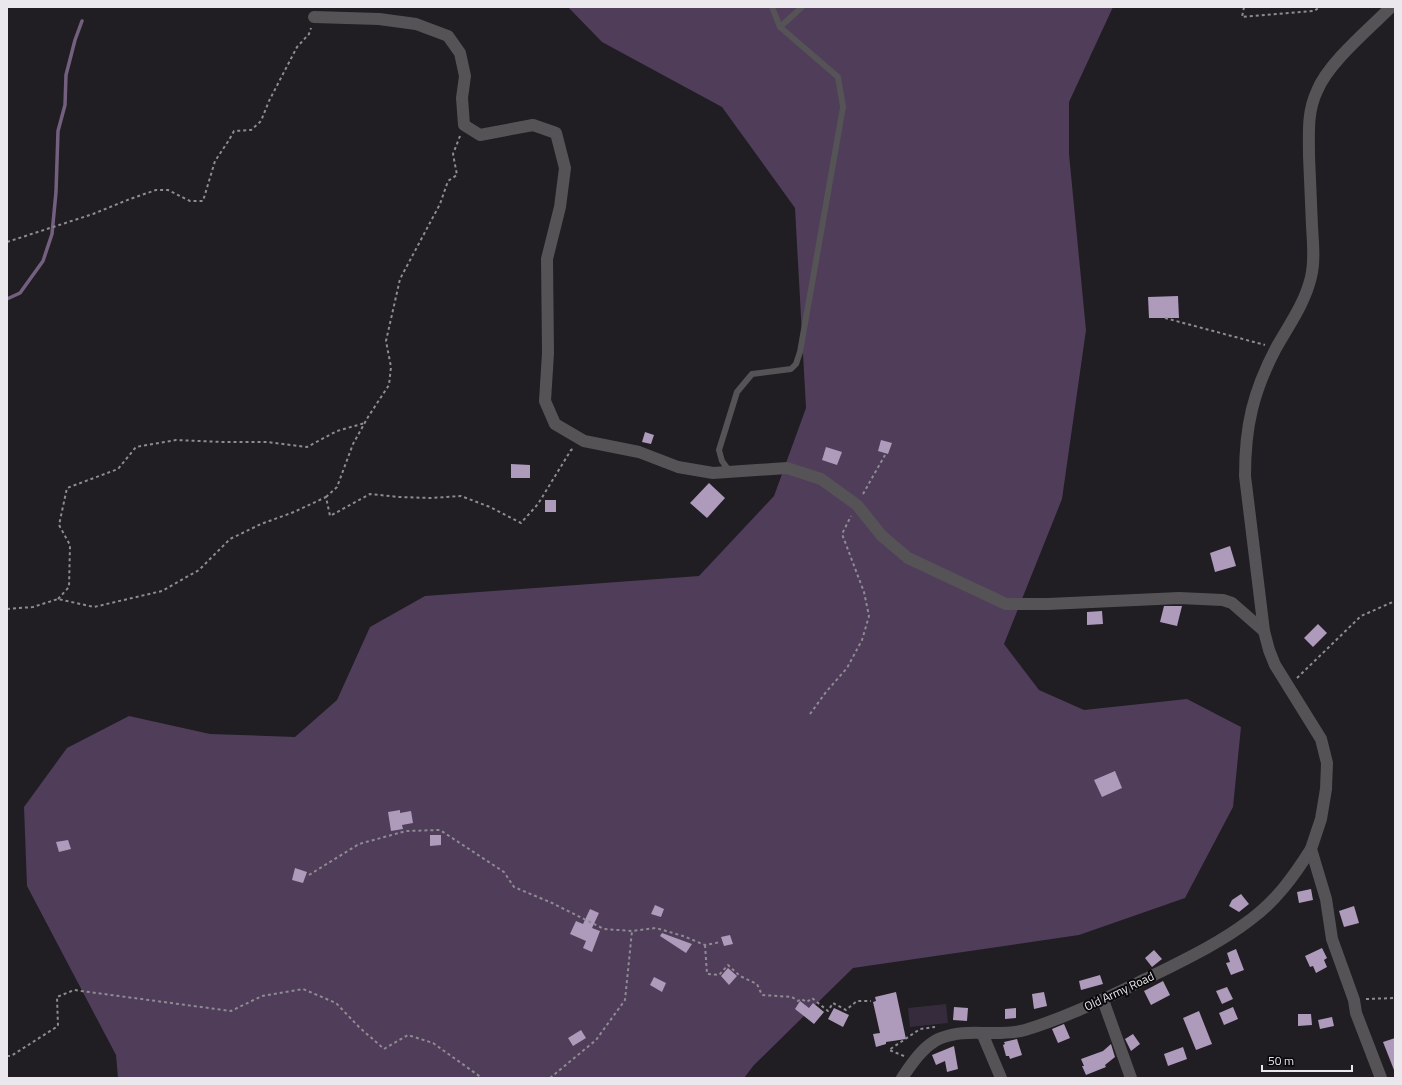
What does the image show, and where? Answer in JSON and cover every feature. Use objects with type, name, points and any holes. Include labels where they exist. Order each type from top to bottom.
[{"type":"street","name":"Old Army Road","points":[[902,1078],[924,1049],[934,1041],[946,1035],[958,1033],[1008,1033],[1024,1030],[1103,1000],[1195,955],[1250,920],[1276,898],[1295,876],[1311,849],[1320,819],[1326,789],[1327,763],[1321,739],[1275,665],[1269,650],[1264,631],[1245,476],[1245,456],[1252,405],[1262,377],[1276,348],[1296,314],[1311,277],[1314,256],[1310,187],[1310,108],[1317,89],[1327,73],[1391,7]]},
{"type":"street","points":[[314,17],[379,19],[416,24],[448,36],[460,53],[465,76],[462,98],[464,125],[480,135],[533,125],[556,133],[565,168],[560,207],[547,258],[548,353],[545,400],[555,424],[584,441],[639,452],[678,467],[713,473],[787,468],[822,479],[857,505],[882,536],[908,558],[1006,604],[1048,604],[1179,598],[1223,600],[1232,603],[1264,631]]},
{"type":"street","points":[[1311,849],[1326,899],[1332,939],[1354,1000],[1356,1013],[1381,1078]]},
{"type":"street","points":[[1103,1000],[1131,1078]]},
{"type":"street","points":[[982,1033],[1001,1078]]},
{"type":"lane","points":[[730,472],[722,461],[719,450],[737,392],[752,374],[791,370],[796,364],[798,358],[843,107],[838,77],[780,27],[772,7]]},
{"type":"lane","points":[[780,27],[802,7]]},
{"type":"path","points":[[1244,7],[1242,17],[1314,11],[1320,7]]},
{"type":"path","points":[[7,242],[93,214],[156,190],[168,190],[190,201],[203,201],[215,161],[234,131],[251,130],[261,121],[269,101],[297,47],[309,34],[314,17]]},
{"type":"path","points":[[58,599],[94,607],[162,591],[199,570],[230,540],[261,524],[326,498],[337,487],[353,444],[365,422],[389,385],[391,367],[386,341],[400,278],[440,204],[448,181],[457,174],[453,154],[464,125]]},
{"type":"path","points":[[1165,318],[1276,348]]},
{"type":"path","points":[[7,609],[33,607],[58,599],[70,587],[70,544],[59,525],[67,488],[118,469],[136,447],[176,440],[267,442],[307,447],[337,431],[365,422]]},
{"type":"path","points":[[326,498],[330,516],[370,494],[431,498],[461,496],[490,507],[521,523],[538,504],[571,450],[584,441]]},
{"type":"path","points":[[810,714],[826,692],[847,668],[862,640],[870,616],[864,592],[842,534],[885,455]]},
{"type":"path","points":[[1289,686],[1361,616],[1395,601]]},
{"type":"path","points":[[309,875],[359,844],[406,831],[440,830],[504,872],[514,887],[552,903],[604,929],[632,931],[656,928],[683,936],[705,945],[721,942]]},
{"type":"path","points":[[550,1078],[596,1040],[625,1000],[632,931]]},
{"type":"path","points":[[705,945],[707,974],[719,975],[728,965],[740,976],[757,984],[762,995],[792,997],[798,1002],[801,999],[807,1002],[812,998],[828,1011],[833,1003],[846,1010],[857,1001],[870,1001]]},
{"type":"path","points":[[7,1056],[10,1056],[58,1026],[57,997],[74,990],[231,1011],[262,996],[303,989],[336,1003],[359,1027],[384,1049],[408,1035],[433,1043],[482,1078]]},
{"type":"path","points":[[1354,1000],[1395,998]]},
{"type":"shaded area","points":[[568,7],[1113,7],[1069,102],[1069,154],[1086,330],[1062,499],[1004,644],[1039,690],[1084,710],[1187,699],[1241,727],[1233,807],[1185,898],[1079,935],[853,968],[754,1065],[744,1078],[118,1078],[116,1055],[27,886],[24,807],[67,748],[129,716],[210,734],[295,737],[337,700],[370,627],[425,596],[699,576],[774,496],[806,408],[795,208],[722,107],[602,42]]},
{"type":"shaded area","points":[[946,1004],[948,1023],[910,1027],[908,1008]]},
{"type":"building","points":[[1178,296],[1179,318],[1149,318],[1148,297]]},
{"type":"building","points":[[645,432],[654,435],[651,444],[642,442]]},
{"type":"building","points":[[881,440],[892,443],[888,454],[878,451]]},
{"type":"building","points":[[826,447],[842,452],[837,465],[822,460]]},
{"type":"building","points":[[511,464],[530,465],[530,478],[511,478]]},
{"type":"building","points":[[709,483],[725,498],[707,518],[690,503]]},
{"type":"building","points":[[545,500],[556,500],[556,512],[545,512]]},
{"type":"building","points":[[1230,546],[1236,566],[1215,572],[1210,553]]},
{"type":"building","points":[[1164,606],[1182,606],[1177,626],[1160,622]]},
{"type":"building","points":[[1102,611],[1103,624],[1087,625],[1087,612]]},
{"type":"building","points":[[1318,624],[1327,633],[1313,647],[1304,638]]},
{"type":"building","points":[[1115,771],[1122,788],[1102,797],[1094,780]]},
{"type":"building","points":[[400,810],[400,813],[411,811],[413,823],[402,825],[403,829],[391,831],[388,812]]},
{"type":"building","points":[[430,835],[441,835],[441,845],[430,846]]},
{"type":"building","points":[[68,840],[71,849],[59,852],[56,842]]},
{"type":"building","points":[[295,868],[307,872],[303,883],[292,880]]},
{"type":"building","points":[[1311,889],[1313,900],[1299,903],[1297,892]]},
{"type":"building","points":[[1241,894],[1249,904],[1239,912],[1229,906],[1232,900]]},
{"type":"building","points":[[655,905],[664,909],[661,917],[651,914]]},
{"type":"building","points":[[1354,906],[1359,923],[1344,927],[1339,911]]},
{"type":"building","points":[[590,909],[599,913],[592,928],[600,931],[592,952],[583,948],[586,941],[570,934],[576,921],[583,924]]},
{"type":"building","points":[[662,933],[692,944],[686,953],[660,936]]},
{"type":"building","points":[[730,935],[733,944],[724,946],[721,937]]},
{"type":"building","points":[[1322,948],[1327,958],[1324,960],[1327,967],[1316,973],[1313,966],[1310,967],[1305,956]]},
{"type":"building","points":[[1236,949],[1244,970],[1231,975],[1226,963],[1230,962],[1227,953]]},
{"type":"building","points":[[1154,950],[1162,959],[1152,967],[1145,958]]},
{"type":"building","points":[[728,968],[737,976],[729,985],[721,976]]},
{"type":"building","points":[[1100,975],[1103,984],[1081,990],[1079,981]]},
{"type":"building","points":[[654,977],[666,983],[662,992],[650,985]]},
{"type":"building","points":[[1163,981],[1170,995],[1151,1005],[1144,991]]},
{"type":"building","points":[[1227,987],[1233,999],[1222,1004],[1216,991]]},
{"type":"building","points":[[896,992],[906,1039],[886,1042],[886,1044],[876,1047],[873,1034],[880,1033],[873,1002],[876,1001],[875,997]]},
{"type":"building","points":[[1044,992],[1047,1006],[1034,1009],[1032,994]]},
{"type":"building","points":[[800,1001],[809,1008],[813,1003],[824,1012],[814,1024],[795,1009]]},
{"type":"building","points":[[954,1007],[968,1008],[967,1021],[953,1020]]},
{"type":"building","points":[[1233,1007],[1238,1019],[1224,1025],[1219,1013]]},
{"type":"building","points":[[834,1008],[849,1015],[843,1027],[828,1019]]},
{"type":"building","points":[[1016,1008],[1016,1018],[1005,1019],[1005,1009]]},
{"type":"building","points":[[1199,1011],[1212,1044],[1196,1050],[1183,1018]]},
{"type":"building","points":[[1298,1014],[1311,1014],[1312,1025],[1298,1026]]},
{"type":"building","points":[[1332,1017],[1334,1026],[1320,1029],[1318,1020]]},
{"type":"building","points":[[1064,1024],[1070,1038],[1058,1043],[1052,1029]]},
{"type":"building","points":[[581,1030],[586,1038],[573,1046],[568,1038]]},
{"type":"building","points":[[1133,1034],[1140,1044],[1131,1051],[1125,1039]]},
{"type":"building","points":[[1395,1038],[1395,1070],[1394,1070],[1383,1042]]},
{"type":"building","points":[[1017,1039],[1022,1055],[1010,1059],[1009,1056],[1006,1056],[1003,1045],[1005,1044],[1004,1042]]},
{"type":"building","points":[[1111,1044],[1115,1057],[1105,1065],[1106,1067],[1086,1075],[1081,1059],[1103,1051]]},
{"type":"building","points":[[954,1046],[958,1069],[947,1072],[945,1061],[936,1065],[932,1055]]},
{"type":"building","points":[[1183,1047],[1187,1059],[1168,1066],[1164,1054]]},
{"type":"waterway","points":[[7,299],[20,293],[43,261],[52,234],[56,192],[58,131],[65,105],[66,75],[75,40],[82,21]]}]
